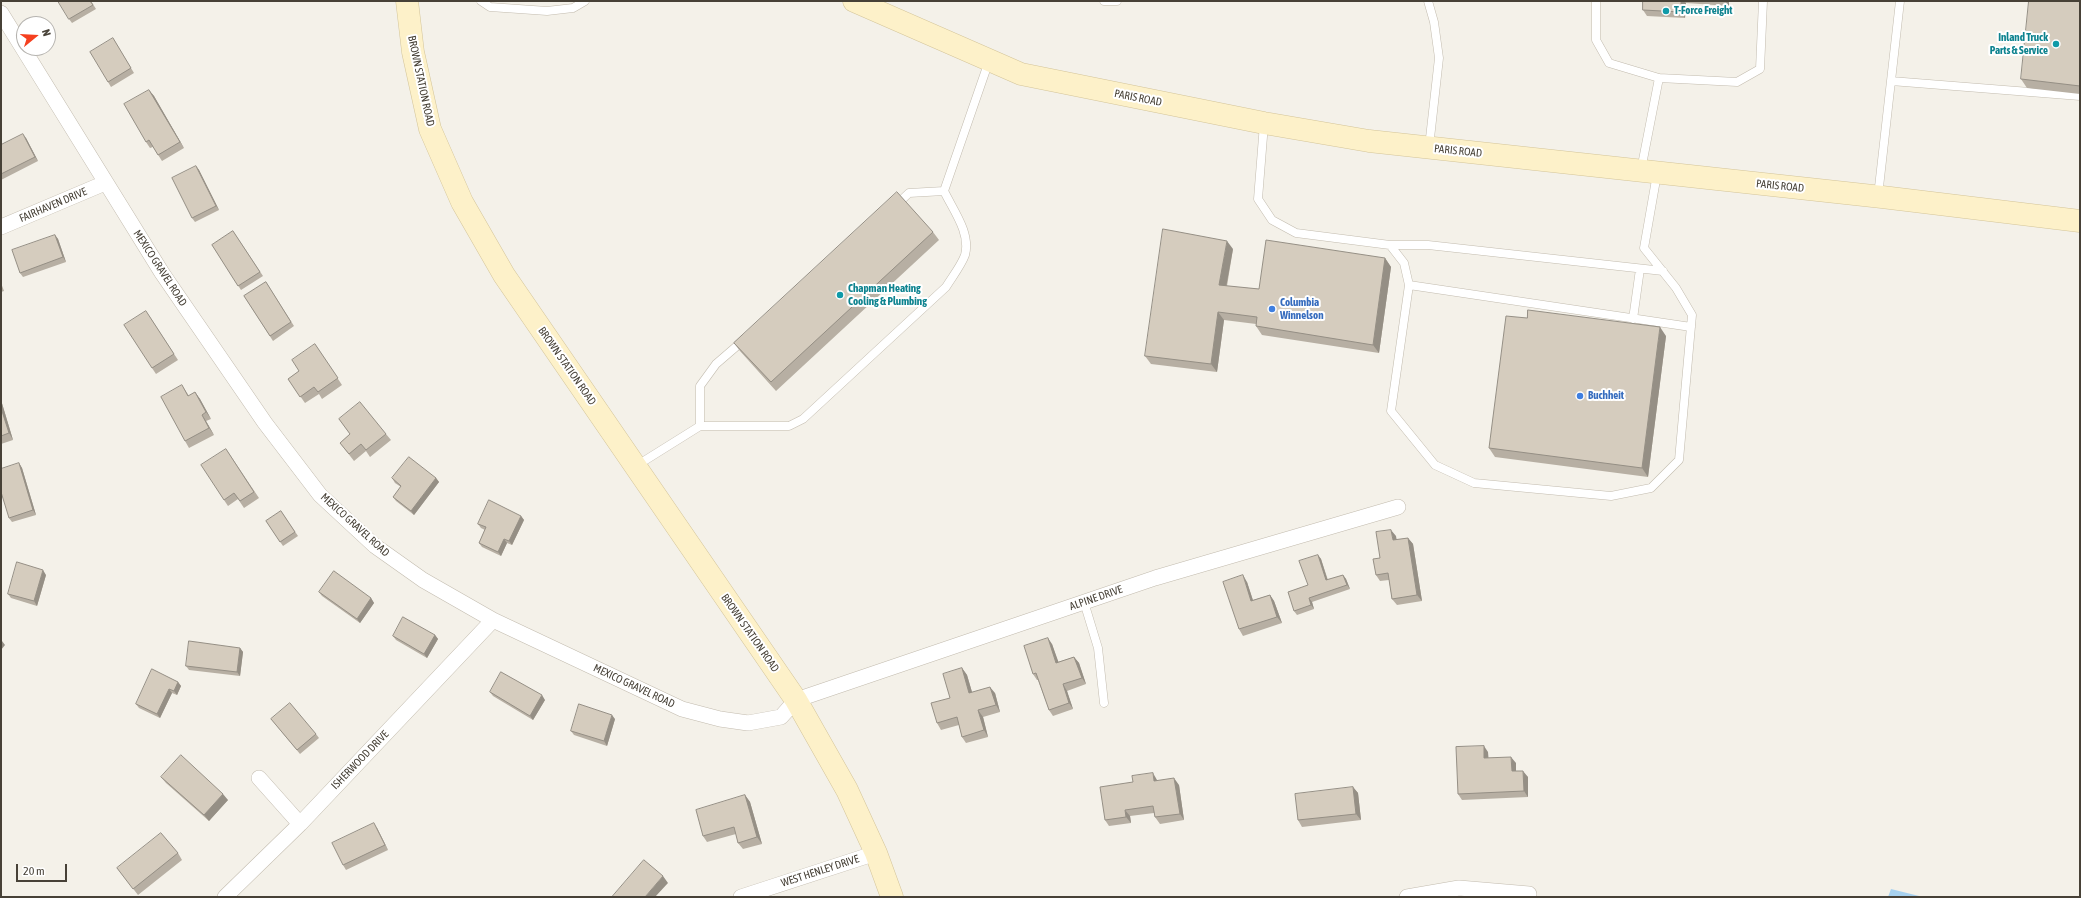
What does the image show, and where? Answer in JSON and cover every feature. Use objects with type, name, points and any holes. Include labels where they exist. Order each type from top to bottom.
[{"type":"main road","name":"BROWN STATION ROAD","points":[[406,1],[413,52],[430,129],[462,202],[504,275],[796,700]]},
{"type":"main road","name":"PARIS ROAD","points":[[854,1],[1021,74],[1264,123],[1369,141],[1878,196],[2080,221]]},
{"type":"main road","points":[[796,700],[846,790],[876,853],[892,897]]},
{"type":"street","name":"MEXICO GRAVEL ROAD","points":[[1,13],[162,273],[256,410],[320,495],[375,546],[422,580],[493,620],[682,709],[720,719],[748,723],[781,717],[796,700]]},
{"type":"street","name":"FAIRHAVEN DRIVE","points":[[1,227],[105,183]]},
{"type":"street","name":"ALPINE DRIVE","points":[[796,700],[1155,578],[1398,508]]},
{"type":"street","name":"ISHERWOOD DRIVE","points":[[225,897],[300,824],[493,620]]},
{"type":"street","points":[[259,778],[300,824]]},
{"type":"street","name":"WEST HENLEY DRIVE","points":[[741,897],[876,853]]},
{"type":"street","points":[[1407,897],[1459,888],[1529,894]]},
{"type":"lane","points":[[481,1],[490,7],[496,8],[547,11],[574,8],[585,1]]},
{"type":"lane","points":[[1104,1],[1118,1]]},
{"type":"lane","points":[[1428,1],[1434,22],[1438,58],[1428,147]]},
{"type":"lane","points":[[1596,1],[1596,40],[1609,63],[1659,78],[1737,82],[1760,69],[1763,1]]},
{"type":"lane","points":[[1878,196],[1900,1]]},
{"type":"lane","points":[[636,466],[700,426],[789,426],[803,419],[946,287],[962,262],[966,244],[965,232],[944,191],[989,60]]},
{"type":"lane","points":[[1390,245],[1404,263],[1408,285],[1391,411],[1435,465],[1474,483],[1611,496],[1651,488],[1679,460],[1692,315],[1676,288],[1644,248],[1649,171],[1659,78]]},
{"type":"lane","points":[[1891,81],[2080,96]]},
{"type":"lane","points":[[1264,123],[1258,199],[1272,220],[1296,233],[1390,245],[1428,245],[1663,271]]},
{"type":"lane","points":[[887,214],[909,193],[944,191]]},
{"type":"lane","points":[[1633,319],[1640,269]]},
{"type":"lane","points":[[1408,285],[1691,328]]},
{"type":"lane","points":[[700,426],[700,386],[716,364],[752,333]]},
{"type":"lane","points":[[1084,602],[1098,648],[1104,703]]},
{"type":"water","points":[[1891,889],[1919,896],[1921,897],[1888,897]]},
{"type":"building","points":[[58,1],[90,1],[93,5],[69,19]]},
{"type":"building","points":[[1643,1],[1681,1],[1681,12],[1643,10]]},
{"type":"building","name":"Inland Truck Parts & Service","points":[[2029,1],[2080,1],[2080,86],[2021,79]]},
{"type":"building","points":[[113,38],[131,68],[108,82],[90,52]]},
{"type":"building","points":[[149,90],[180,142],[158,155],[149,140],[146,142],[124,104]]},
{"type":"building","points":[[23,134],[35,157],[1,174],[1,145]]},
{"type":"building","points":[[196,166],[216,206],[192,218],[172,178]]},
{"type":"building","name":"Chapman Heating Cooling & Plumbing","points":[[897,192],[933,232],[771,382],[734,343]]},
{"type":"building","name":"Columbia Winnelson","points":[[1163,229],[1227,241],[1219,285],[1259,289],[1266,240],[1385,258],[1373,345],[1256,326],[1257,317],[1218,312],[1211,364],[1145,356]]},
{"type":"building","points":[[233,231],[260,272],[238,286],[212,245]]},
{"type":"building","points":[[55,235],[63,257],[20,273],[12,250]]},
{"type":"building","points":[[266,282],[291,322],[270,336],[244,296]]},
{"type":"building","name":"Buchheit","points":[[1528,310],[1660,327],[1642,468],[1489,448],[1506,316],[1527,318]]},
{"type":"building","points":[[146,311],[174,354],[152,368],[124,325]]},
{"type":"building","points":[[315,344],[338,378],[318,392],[314,387],[300,397],[288,379],[299,371],[292,360]]},
{"type":"building","points":[[182,385],[188,396],[195,392],[206,412],[202,415],[209,428],[185,441],[161,397]]},
{"type":"building","points":[[360,402],[386,434],[366,450],[361,444],[349,454],[340,443],[350,434],[339,419]]},
{"type":"building","points":[[1,408],[9,433],[1,436]]},
{"type":"building","points":[[226,449],[254,492],[240,501],[234,493],[224,500],[201,465]]},
{"type":"building","points":[[409,457],[436,478],[411,511],[393,497],[401,486],[392,478]]},
{"type":"building","points":[[19,463],[33,510],[9,518],[1,492],[1,469]]},
{"type":"building","points":[[489,500],[521,516],[509,541],[504,539],[498,552],[479,543],[486,527],[478,524]]},
{"type":"building","points":[[281,511],[295,532],[280,542],[266,521]]},
{"type":"building","points":[[1391,530],[1393,540],[1408,538],[1417,595],[1392,599],[1388,573],[1376,575],[1373,559],[1380,558],[1376,532]]},
{"type":"building","points":[[1318,555],[1326,580],[1343,575],[1347,585],[1309,598],[1311,605],[1294,611],[1288,592],[1308,585],[1299,561]]},
{"type":"building","points":[[17,562],[43,570],[34,601],[8,594]]},
{"type":"building","points":[[334,571],[371,598],[357,619],[319,592]]},
{"type":"building","points":[[1243,575],[1251,601],[1270,595],[1277,617],[1239,629],[1223,582]]},
{"type":"building","points":[[403,617],[435,635],[424,654],[393,636]]},
{"type":"building","points":[[1048,638],[1056,663],[1074,657],[1082,678],[1063,684],[1069,703],[1049,710],[1036,673],[1033,674],[1024,646]]},
{"type":"building","points":[[189,641],[240,648],[237,672],[186,666]]},
{"type":"building","points":[[962,668],[969,693],[990,687],[996,705],[978,710],[984,730],[962,737],[957,717],[937,723],[931,703],[950,698],[943,674]]},
{"type":"building","points":[[152,669],[178,682],[174,691],[169,689],[157,714],[136,704]]},
{"type":"building","points":[[501,672],[542,695],[530,716],[490,692]]},
{"type":"building","points":[[290,703],[316,734],[297,750],[271,719]]},
{"type":"building","points":[[579,704],[612,715],[604,741],[571,731]]},
{"type":"building","points":[[1484,746],[1484,758],[1511,757],[1512,771],[1523,771],[1524,791],[1458,794],[1456,747]]},
{"type":"building","points":[[181,755],[223,794],[204,815],[161,777]]},
{"type":"building","points":[[1153,773],[1154,781],[1174,778],[1180,814],[1155,817],[1153,806],[1125,810],[1126,817],[1105,820],[1100,787],[1133,782],[1132,776]]},
{"type":"building","points":[[1353,787],[1356,814],[1298,820],[1295,794]]},
{"type":"building","points":[[745,795],[757,837],[738,843],[734,827],[703,836],[696,810]]},
{"type":"building","points":[[374,823],[385,845],[343,865],[332,843]]},
{"type":"building","points":[[161,833],[178,853],[133,889],[117,868]]},
{"type":"building","points":[[644,860],[663,876],[645,897],[612,897]]},
{"type":"place","name":"T-Force Freight","points":[[1666,11]]},
{"type":"place","name":"Inland Truck Parts & Service","points":[[2056,44]]},
{"type":"place","name":"Chapman Heating Cooling & Plumbing","points":[[840,295]]},
{"type":"place","name":"Columbia Winnelson","points":[[1272,309]]},
{"type":"place","name":"Buchheit","points":[[1580,396]]}]
